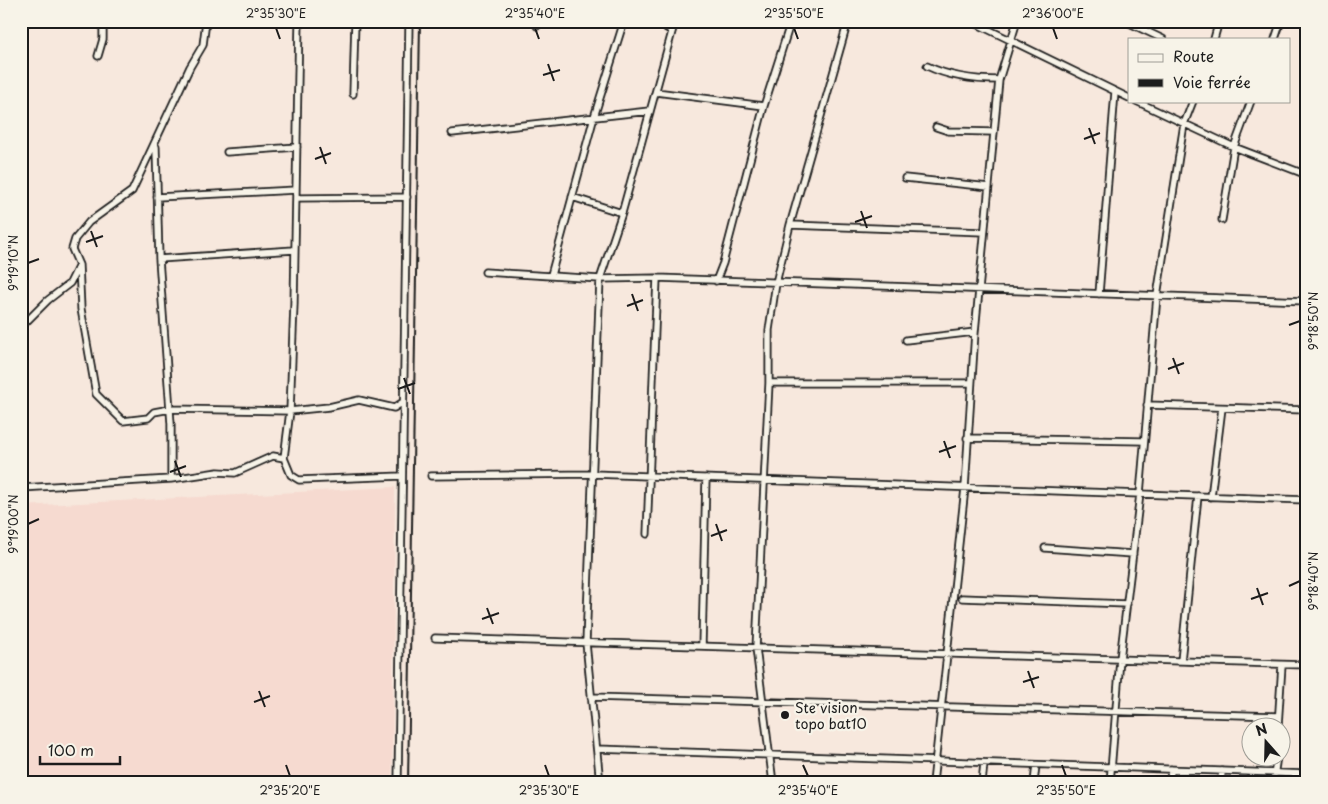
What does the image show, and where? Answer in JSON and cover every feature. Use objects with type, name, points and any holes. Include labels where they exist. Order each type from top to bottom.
[{"type":"street","points":[[21,22],[42,21]]},
{"type":"street","points":[[98,56],[103,39],[103,21]]},
{"type":"street","points":[[206,21],[204,45],[190,67],[132,191],[89,222],[75,238],[72,249],[79,265],[85,335],[96,394],[123,421],[148,418],[154,412],[170,409],[290,411],[359,400],[394,408],[403,402]]},
{"type":"street","points":[[299,21],[298,147],[290,411],[284,458],[291,475],[299,480],[402,476]]},
{"type":"street","points":[[353,94],[355,21]]},
{"type":"street","points":[[398,783],[409,21]]},
{"type":"street","points":[[551,275],[594,117],[624,21]]},
{"type":"street","points":[[655,21],[672,31]]},
{"type":"street","points":[[600,783],[586,643],[600,279],[622,213],[675,21]]},
{"type":"street","points":[[716,280],[723,263],[764,106],[792,21]]},
{"type":"street","points":[[773,783],[756,648],[769,383],[769,330],[776,283],[790,225],[848,21]]},
{"type":"street","points":[[971,21],[1128,98]]},
{"type":"street","points":[[933,783],[965,488],[975,332],[999,80],[1017,21]]},
{"type":"street","points":[[1125,21],[1161,38]]},
{"type":"street","points":[[1144,30],[1147,21]]},
{"type":"street","points":[[1274,38],[1281,21]]},
{"type":"street","points":[[1214,38],[1217,22]]},
{"type":"street","points":[[926,66],[939,72],[975,80],[999,80]]},
{"type":"street","points":[[656,92],[764,106]]},
{"type":"street","points":[[1100,294],[1115,92]]},
{"type":"street","points":[[1138,102],[1234,147],[1307,175]]},
{"type":"street","points":[[1110,783],[1120,659],[1140,494],[1157,296],[1184,124],[1193,102]]},
{"type":"street","points":[[1222,220],[1234,147],[1251,102]]},
{"type":"street","points":[[452,133],[649,111]]},
{"type":"street","points":[[936,127],[948,131],[994,132]]},
{"type":"street","points":[[155,145],[159,259],[170,409],[171,479]]},
{"type":"street","points":[[227,152],[298,147]]},
{"type":"street","points":[[905,178],[989,187]]},
{"type":"street","points":[[157,197],[296,190]]},
{"type":"street","points":[[296,198],[407,196]]},
{"type":"street","points":[[572,197],[622,213]]},
{"type":"street","points":[[790,225],[984,232]]},
{"type":"street","points":[[159,259],[294,250]]},
{"type":"street","points":[[21,327],[48,300],[70,283],[79,265]]},
{"type":"street","points":[[485,272],[600,279],[657,278],[1307,302]]},
{"type":"street","points":[[647,534],[657,278]]},
{"type":"street","points":[[906,340],[975,332]]},
{"type":"street","points":[[769,383],[971,383]]},
{"type":"street","points":[[1147,405],[1307,410]]},
{"type":"street","points":[[1211,497],[1222,408]]},
{"type":"street","points":[[967,438],[1144,441]]},
{"type":"street","points":[[21,488],[171,479],[218,472],[235,473],[273,456],[284,458]]},
{"type":"street","points":[[430,476],[593,474],[1307,500]]},
{"type":"street","points":[[702,646],[706,478]]},
{"type":"street","points":[[1182,661],[1198,496]]},
{"type":"street","points":[[1045,548],[1133,554]]},
{"type":"street","points":[[962,598],[1127,604]]},
{"type":"street","points":[[436,638],[1307,665]]},
{"type":"street","points":[[592,697],[1278,716],[1282,664]]},
{"type":"street","points":[[596,749],[1307,774]]},
{"type":"street","points":[[982,783],[984,763]]},
{"type":"street","points":[[1034,783],[1036,765]]},
{"type":"street","points":[[1273,783],[1276,766]]},
{"type":"street","points":[[1170,783],[1171,769]]},
{"type":"street","points":[[1221,783],[1222,771]]},
{"type":"shaded area","points":[[395,487],[392,783],[21,783],[21,506]]},
{"type":"railway","points":[[408,783],[420,21]]},
{"type":"place","name":"Ste vision topo bat10","points":[[785,715]]}]
